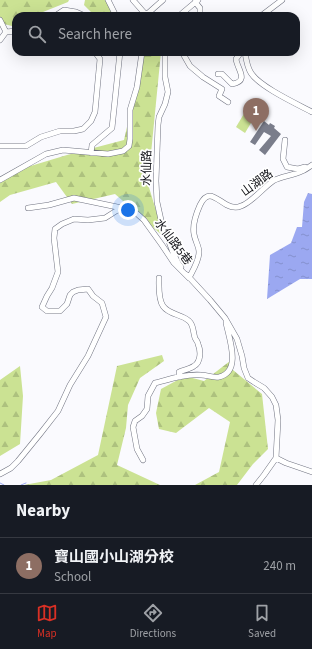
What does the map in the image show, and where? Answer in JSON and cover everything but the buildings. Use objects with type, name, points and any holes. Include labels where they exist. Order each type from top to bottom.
[{"type":"street","points":[[108,0],[114,12]]},
{"type":"street","points":[[133,0],[143,12]]},
{"type":"street","points":[[150,12],[163,0]]},
{"type":"street","points":[[266,12],[282,0]]},
{"type":"street","points":[[184,12],[197,1],[201,12]]},
{"type":"street","points":[[61,12],[64,10],[76,12]]},
{"type":"street","points":[[0,20],[6,32]]},
{"type":"street","points":[[0,40],[6,32],[12,31]]},
{"type":"street","points":[[0,146],[26,146],[41,137],[60,131],[74,131],[83,129],[91,121],[95,112],[100,59],[98,56]]},
{"type":"street","points":[[91,153],[92,145],[112,128],[120,56]]},
{"type":"street","points":[[0,180],[46,154],[63,150],[108,154],[123,151],[128,146],[130,139],[130,110],[141,56]]},
{"type":"street","name":"水仙路","points":[[165,56],[168,92],[165,104],[159,117],[158,125],[156,182],[157,202],[161,220],[178,263],[189,278]]},
{"type":"street","points":[[184,56],[190,66],[203,77],[222,89],[219,96],[228,102]]},
{"type":"street","points":[[218,74],[222,74],[232,84],[239,82],[241,79],[241,73],[236,63],[238,56]]},
{"type":"street","points":[[246,56],[251,74],[261,83],[283,97],[312,112]]},
{"type":"street","points":[[285,140],[283,159],[287,167],[298,169],[312,165]]},
{"type":"street","name":"山湖路","points":[[189,278],[198,258],[199,252],[194,236],[194,221],[204,198],[207,196],[214,196],[228,206],[241,207],[247,204],[273,182],[280,178],[302,171],[312,165]]},
{"type":"street","name":"水仙路5巷","points":[[28,208],[49,205],[74,198],[125,208],[136,212],[144,220],[174,264],[189,278]]},
{"type":"street","points":[[0,474],[18,461],[58,411],[70,385],[88,356],[106,317],[102,302],[93,296],[88,289],[73,292],[70,295],[67,304],[60,311],[47,311],[42,307],[58,272],[54,238],[55,229],[74,219],[88,220],[105,218],[116,211],[125,208]]},
{"type":"street","points":[[159,278],[161,303],[164,308],[190,322],[200,349],[200,355],[197,363],[193,367],[179,372],[180,376]]},
{"type":"street","points":[[189,278],[225,318],[237,339],[248,378],[264,388],[272,397],[276,405],[278,420],[276,458],[256,485]]},
{"type":"street","points":[[143,460],[137,450],[133,427],[135,421],[142,416],[147,409],[148,396],[155,383],[180,376],[200,374],[218,377],[227,374],[232,368],[232,349],[225,318]]},
{"type":"street","points":[[276,458],[312,472]]},
{"type":"green space","points":[[0,0],[69,0],[68,2],[43,12],[12,12],[12,26],[0,23]]},
{"type":"green space","points":[[85,0],[108,0],[117,12],[91,12],[84,5]]},
{"type":"green space","points":[[143,56],[161,56],[148,184],[164,237],[115,194],[72,204],[56,182],[10,195],[0,202],[0,178],[24,168],[124,140]]},
{"type":"green space","points":[[245,112],[254,118],[245,133],[236,127]]},
{"type":"green space","points":[[162,355],[164,361],[140,378],[128,405],[126,428],[117,465],[160,485],[24,485],[51,480],[98,455],[117,366]]},
{"type":"green space","points":[[230,361],[233,370],[262,394],[268,449],[253,464],[237,485],[195,485],[219,472],[230,422],[209,408],[176,433],[159,429],[156,413],[161,389],[185,376],[204,381]]},
{"type":"green space","points":[[20,366],[23,396],[20,444],[0,456],[0,380]]},
{"type":"water","points":[[308,193],[312,194],[312,279],[300,279],[267,299],[270,255],[291,243],[297,227],[302,227],[304,202]]},
{"type":"waterway","points":[[0,483],[4,485]]},
{"type":"waterway","points":[[21,485],[26,483]]},
{"type":"place","name":"寶山國小山湖分校","points":[[256,131]]}]
